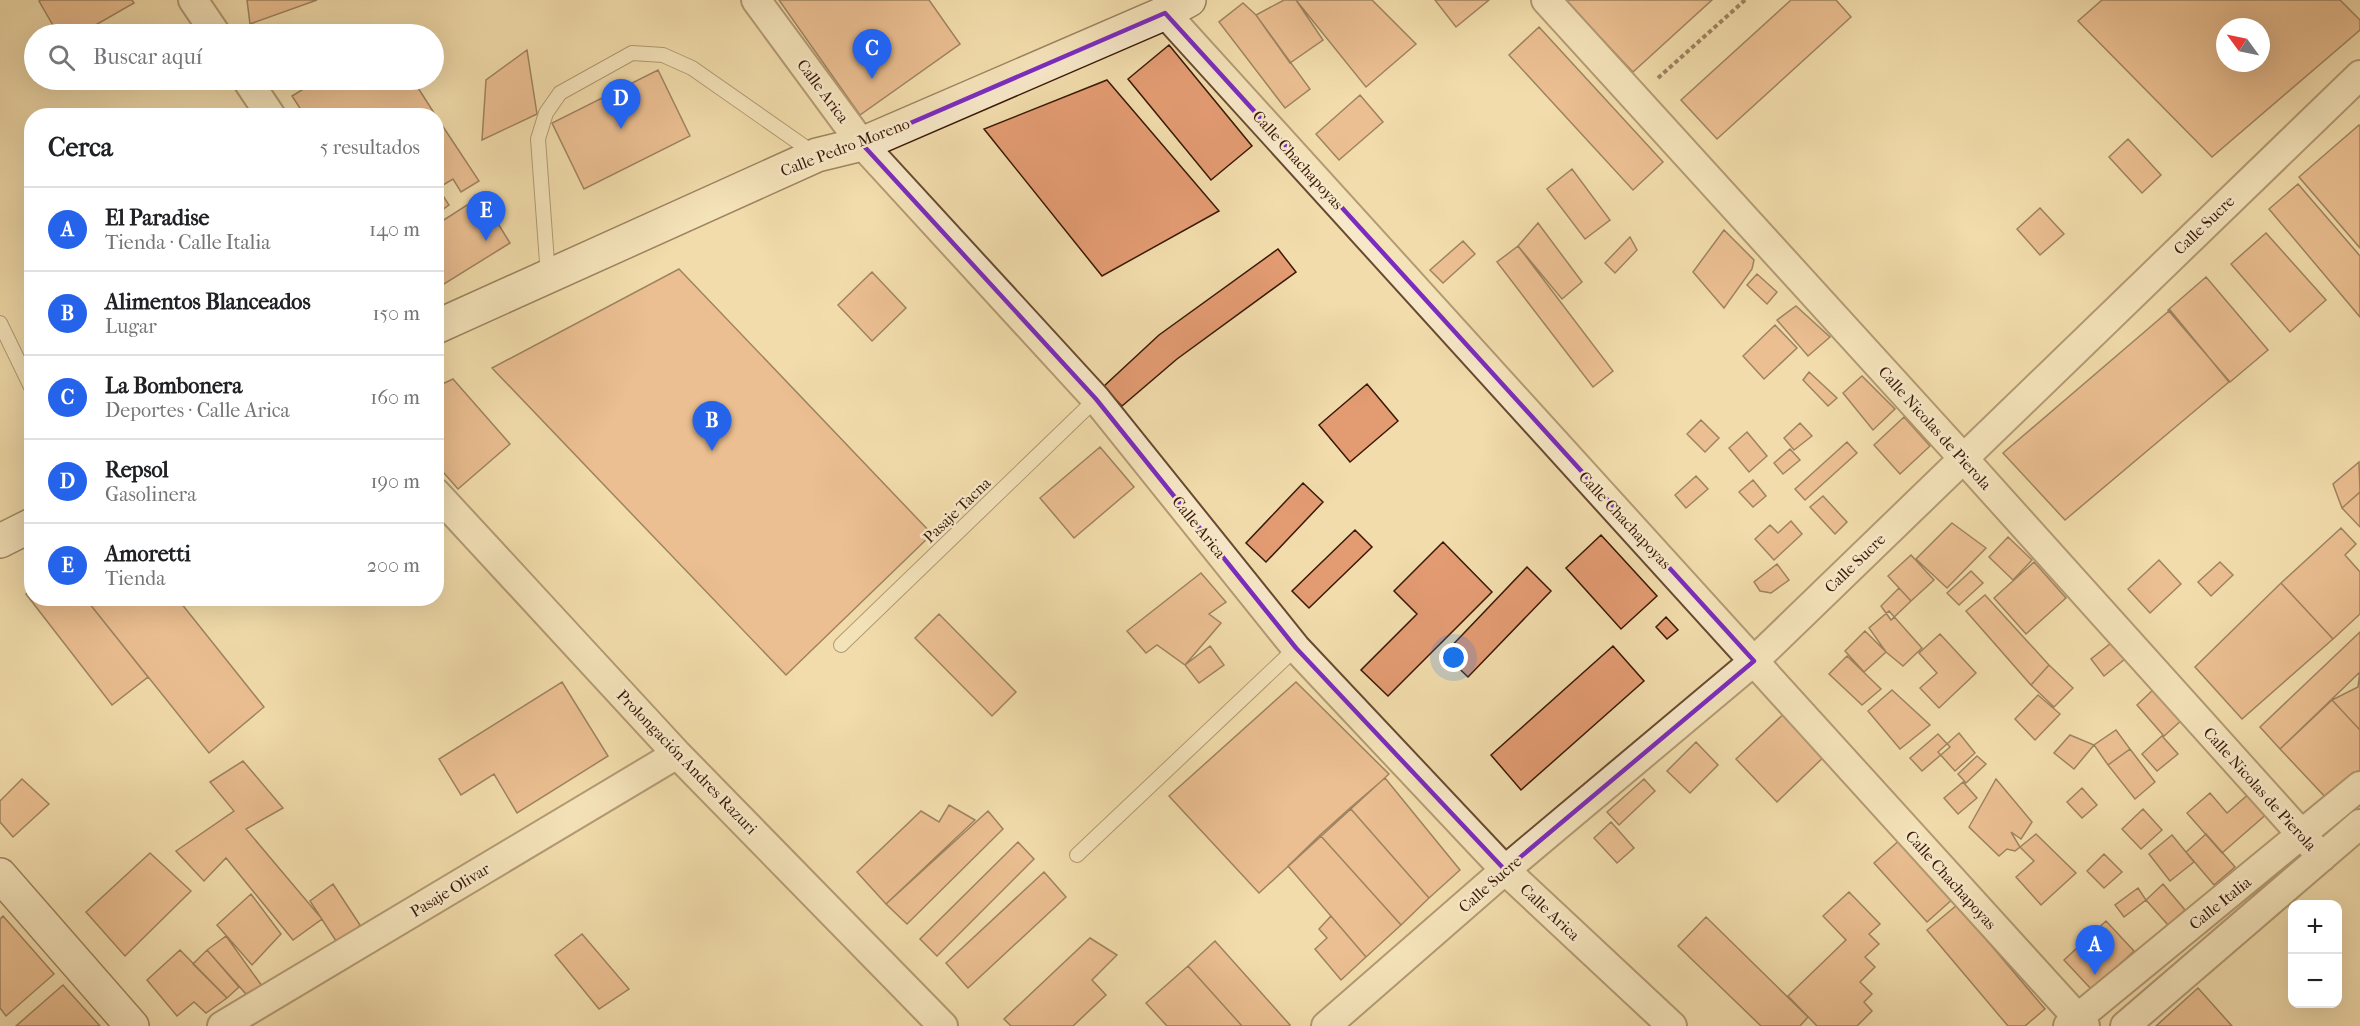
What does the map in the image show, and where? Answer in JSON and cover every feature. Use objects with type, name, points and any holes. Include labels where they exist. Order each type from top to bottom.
[{"type":"main road","name":"Calle Pedro Moreno","points":[[444,323],[817,154],[862,144],[1177,7]]},
{"type":"main road","points":[[0,541],[24,529]]},
{"type":"main road","points":[[0,875],[132,1026]]},
{"type":"street","points":[[192,0],[209,24]]},
{"type":"street","name":"Calle Arica","points":[[756,0],[862,144],[1096,399],[1296,648],[1505,870],[1672,1026]]},
{"type":"street","name":"Calle Nicolas de Pierola","points":[[1546,0],[2322,857]]},
{"type":"street","name":"Calle Chachapoyas","points":[[1177,7],[1754,661],[2048,987],[2077,1023]]},
{"type":"street","name":"Calle Sucre","points":[[1326,1026],[1505,870],[1754,661],[2360,75]]},
{"type":"street","points":[[254,90],[266,108]]},
{"type":"street","name":"Prolongación Andres Razuri","points":[[444,502],[677,754],[943,1026]]},
{"type":"street","name":"Pasaje Olivar","points":[[222,1026],[677,754]]},
{"type":"street","name":"Calle Italia","points":[[2077,1023],[2360,786]]},
{"type":"street","name":"Calle Italia","points":[[2126,1026],[2360,824]]},
{"type":"lane","points":[[548,276],[538,139],[546,113],[561,93],[632,53],[663,55],[692,68],[817,154]]},
{"type":"lane","points":[[0,323],[24,372]]},
{"type":"lane","name":"Pasaje Tacna","points":[[841,645],[1096,399]]},
{"type":"lane","points":[[1077,855],[1296,648]]},
{"type":"path","points":[[1635,99],[1744,0]]},
{"type":"highlighted area","points":[[1165,13],[1754,661],[1505,870],[1296,648],[1096,399],[862,144]]},
{"type":"building","points":[[132,0],[134,3],[97,24],[52,24],[39,1]]},
{"type":"building","points":[[247,0],[317,0],[250,24]]},
{"type":"building","points":[[779,0],[929,0],[960,44],[860,115]]},
{"type":"building","points":[[1284,0],[1296,0],[1323,40],[1290,63],[1256,15]]},
{"type":"building","points":[[1296,0],[1372,0],[1416,44],[1366,87]]},
{"type":"building","points":[[1435,0],[1489,0],[1456,27]]},
{"type":"building","points":[[1565,0],[1712,0],[1633,72]]},
{"type":"building","points":[[1791,0],[1836,0],[1851,17],[1717,139],[1681,100]]},
{"type":"building","points":[[2102,0],[2340,0],[2360,20],[2360,30],[2212,157],[2078,21]]},
{"type":"building","points":[[1243,3],[1256,15],[1310,89],[1285,108],[1219,22]]},
{"type":"building","points":[[1539,27],[1663,162],[1633,190],[1509,55]]},
{"type":"building","points":[[1169,45],[1252,146],[1211,180],[1128,79]]},
{"type":"building","points":[[527,50],[537,114],[482,140],[486,80]]},
{"type":"building","points":[[658,70],[690,136],[584,189],[552,123]]},
{"type":"building","points":[[1107,80],[1219,211],[1102,276],[984,129]]},
{"type":"building","points":[[302,90],[419,90],[431,108],[300,108],[292,96]]},
{"type":"building","points":[[1360,95],[1383,122],[1339,160],[1316,134]]},
{"type":"building","points":[[2360,126],[2360,248],[2299,177]]},
{"type":"building","points":[[444,128],[479,181],[461,192],[453,179],[444,184]]},
{"type":"building","points":[[2128,139],[2161,175],[2142,193],[2109,157]]},
{"type":"building","points":[[1572,169],[1610,220],[1585,239],[1547,189]]},
{"type":"building","points":[[2298,184],[2360,256],[2360,317],[2269,209]]},
{"type":"building","points":[[481,196],[510,243],[444,284],[444,220]]},
{"type":"building","points":[[444,197],[449,205],[444,208]]},
{"type":"building","points":[[2040,208],[2064,234],[2040,255],[2017,229]]},
{"type":"building","points":[[1538,223],[1582,282],[1562,299],[1518,246]]},
{"type":"building","points":[[1724,230],[1754,260],[1752,269],[1724,308],[1693,272]]},
{"type":"building","points":[[2266,233],[2326,300],[2290,332],[2231,264]]},
{"type":"building","points":[[1630,237],[1637,250],[1615,273],[1605,263]]},
{"type":"building","points":[[1463,241],[1475,254],[1443,283],[1430,270]]},
{"type":"building","points":[[1518,246],[1613,371],[1593,387],[1497,262]]},
{"type":"building","points":[[1278,249],[1296,272],[1177,359],[1122,406],[1103,387],[1159,335]]},
{"type":"building","points":[[679,269],[932,534],[786,675],[492,368]]},
{"type":"building","points":[[872,272],[906,308],[872,341],[838,305]]},
{"type":"building","points":[[1757,274],[1777,292],[1767,304],[1747,285]]},
{"type":"building","points":[[2206,277],[2268,350],[2230,382],[2168,310]]},
{"type":"building","points":[[1796,306],[1830,337],[1808,356],[1777,320]]},
{"type":"building","points":[[2170,310],[2229,382],[2065,520],[2003,453]]},
{"type":"building","points":[[1775,325],[1797,348],[1764,379],[1743,356]]},
{"type":"building","points":[[1809,372],[1837,398],[1828,406],[1803,380]]},
{"type":"building","points":[[1862,376],[1895,409],[1873,430],[1843,393]]},
{"type":"building","points":[[453,379],[510,444],[458,489],[444,473],[444,383]]},
{"type":"building","points":[[1367,384],[1398,421],[1350,462],[1319,425]]},
{"type":"building","points":[[1904,417],[1930,446],[1900,474],[1874,445]]},
{"type":"building","points":[[1701,420],[1719,438],[1705,452],[1687,434]]},
{"type":"building","points":[[1800,423],[1812,436],[1794,450],[1784,438]]},
{"type":"building","points":[[1747,432],[1767,456],[1749,472],[1729,448]]},
{"type":"building","points":[[1847,442],[1857,453],[1805,500],[1795,489]]},
{"type":"building","points":[[1100,447],[1134,487],[1074,538],[1040,498]]},
{"type":"building","points":[[1790,449],[1800,460],[1783,474],[1774,463]]},
{"type":"building","points":[[2359,462],[2360,492],[2342,508],[2333,484]]},
{"type":"building","points":[[1696,476],[1708,489],[1686,508],[1675,495]]},
{"type":"building","points":[[1753,480],[1766,496],[1753,507],[1739,492]]},
{"type":"building","points":[[1303,483],[1323,502],[1266,562],[1246,543]]},
{"type":"building","points":[[2360,492],[2360,527],[2342,508]]},
{"type":"building","points":[[1823,496],[1847,522],[1835,534],[1810,507]]},
{"type":"building","points":[[1791,521],[1802,534],[1774,560],[1755,539],[1770,525],[1778,533]]},
{"type":"building","points":[[1952,523],[1986,548],[1947,588],[1916,559]]},
{"type":"building","points":[[2341,528],[2356,544],[2345,555],[2360,572],[2360,614],[2333,639],[2281,583]]},
{"type":"building","points":[[1355,530],[1372,547],[1309,608],[1292,591]]},
{"type":"building","points":[[1601,535],[1657,596],[1621,629],[1566,568]]},
{"type":"building","points":[[2008,537],[2032,560],[2013,580],[1989,557]]},
{"type":"building","points":[[1443,542],[1492,592],[1388,696],[1361,670],[1417,614],[1394,591]]},
{"type":"building","points":[[1911,555],[1934,580],[1911,601],[1888,576]]},
{"type":"building","points":[[2159,560],[2181,584],[2150,613],[2128,589]]},
{"type":"building","points":[[2034,562],[2066,598],[2026,634],[1994,598]]},
{"type":"building","points":[[2220,562],[2233,575],[2211,596],[2198,582]]},
{"type":"building","points":[[1777,564],[1789,580],[1771,593],[1760,591],[1754,582]]},
{"type":"building","points":[[1527,567],[1551,591],[1468,677],[1444,654]]},
{"type":"building","points":[[1971,571],[1983,583],[1959,605],[1947,593]]},
{"type":"building","points":[[1201,573],[1226,602],[1209,614],[1221,623],[1185,665],[1157,645],[1146,653],[1127,631]]},
{"type":"building","points":[[2281,583],[2333,639],[2242,719],[2195,667]]},
{"type":"building","points":[[1899,588],[1911,601],[1891,620],[1881,606]]},
{"type":"building","points":[[1985,595],[2049,665],[2031,685],[1966,611]]},
{"type":"building","points":[[35,606],[91,606],[148,677],[112,705]]},
{"type":"building","points":[[91,606],[183,606],[264,707],[209,753]]},
{"type":"building","points":[[1889,611],[1922,648],[1903,666],[1886,652],[1869,628]]},
{"type":"building","points":[[939,614],[1016,692],[992,716],[915,638]]},
{"type":"building","points":[[1666,617],[1678,630],[1667,639],[1656,627]]},
{"type":"building","points":[[1865,631],[1886,652],[1864,672],[1845,651]]},
{"type":"building","points":[[2360,632],[2360,672],[2280,749],[2260,727]]},
{"type":"building","points":[[1940,634],[1976,673],[1939,708],[1920,688],[1937,673],[1919,653]]},
{"type":"building","points":[[2111,643],[2125,659],[2104,676],[2091,659]]},
{"type":"building","points":[[1210,646],[1224,665],[1199,683],[1185,665]]},
{"type":"building","points":[[1613,646],[1644,681],[1521,790],[1491,755]]},
{"type":"building","points":[[1847,656],[1881,689],[1862,705],[1829,674]]},
{"type":"building","points":[[2049,665],[2073,688],[2054,707],[2031,685]]},
{"type":"building","points":[[2360,671],[2360,730],[2332,700],[2358,687]]},
{"type":"building","points":[[562,682],[608,756],[517,813],[494,774],[461,795],[439,759]]},
{"type":"building","points":[[1296,682],[1389,774],[1259,893],[1169,796]]},
{"type":"building","points":[[2156,687],[2183,719],[2163,737],[2178,754],[2157,771],[2142,754],[2163,735],[2137,705]]},
{"type":"building","points":[[1892,690],[1930,725],[1900,749],[1868,711]]},
{"type":"building","points":[[2038,695],[2060,714],[2035,740],[2015,719]]},
{"type":"building","points":[[2332,700],[2360,730],[2360,771],[2328,800],[2280,749]]},
{"type":"building","points":[[1791,707],[1831,750],[1777,802],[1736,759]]},
{"type":"building","points":[[2116,730],[2130,749],[2108,765],[2094,745]]},
{"type":"building","points":[[1959,733],[1975,753],[1955,771],[1938,752]]},
{"type":"building","points":[[1938,734],[1950,747],[1922,771],[1910,758]]},
{"type":"building","points":[[2070,735],[2094,745],[2074,769],[2054,753]]},
{"type":"building","points":[[1696,742],[1718,765],[1690,793],[1667,771]]},
{"type":"building","points":[[2130,749],[2155,782],[2135,799],[2108,765]]},
{"type":"building","points":[[1977,756],[1986,764],[1966,783],[1958,774]]},
{"type":"building","points":[[243,761],[283,808],[246,829],[322,919],[293,940],[226,858],[204,881],[176,851],[234,811],[210,782]]},
{"type":"building","points":[[1385,778],[1460,870],[1429,898],[1350,808]]},
{"type":"building","points":[[22,779],[49,804],[13,837],[0,822],[0,801]]},
{"type":"building","points":[[1644,779],[1655,791],[1619,825],[1607,812]]},
{"type":"building","points":[[1996,779],[2032,822],[2021,839],[2011,832],[2020,847],[2015,851],[2007,849],[1999,856],[1969,827]]},
{"type":"building","points":[[1963,782],[1977,798],[1958,814],[1944,798]]},
{"type":"building","points":[[2082,788],[2097,805],[2082,818],[2067,802]]},
{"type":"building","points":[[2251,792],[2269,812],[2222,853],[2187,813],[2210,793],[2227,813]]},
{"type":"building","points":[[949,805],[975,820],[886,904],[857,872],[921,811],[939,822]]},
{"type":"building","points":[[1350,808],[1429,898],[1401,925],[1320,835]]},
{"type":"building","points":[[2143,809],[2162,830],[2141,849],[2122,829]]},
{"type":"building","points":[[988,811],[1003,829],[907,924],[886,904]]},
{"type":"building","points":[[1611,822],[1634,848],[1617,863],[1594,838]]},
{"type":"building","points":[[2036,834],[2076,873],[2041,905],[2016,877],[2034,861],[2020,847]]},
{"type":"building","points":[[2206,834],[2235,867],[2214,885],[2186,852]]},
{"type":"building","points":[[1320,835],[1401,925],[1366,957],[1288,866]]},
{"type":"building","points":[[2172,835],[2194,862],[2170,881],[2149,854]]},
{"type":"building","points":[[1902,838],[1955,897],[1927,922],[1874,863]]},
{"type":"building","points":[[1018,842],[1034,859],[937,956],[920,939]]},
{"type":"building","points":[[150,853],[191,891],[125,956],[86,912]]},
{"type":"building","points":[[2104,854],[2122,872],[2104,888],[2087,871]]},
{"type":"building","points":[[1044,872],[1066,897],[968,988],[946,963]]},
{"type":"building","points":[[333,884],[360,925],[340,947],[310,901]]},
{"type":"building","points":[[2163,884],[2185,910],[2168,925],[2146,900]]},
{"type":"building","points":[[2138,888],[2146,900],[2124,917],[2115,905]]},
{"type":"building","points":[[1849,892],[1880,924],[1869,934],[1879,944],[1865,957],[1875,967],[1860,982],[1872,994],[1864,1002],[1872,1011],[1857,1026],[1817,1026],[1788,996],[1846,940],[1823,916]]},
{"type":"building","points":[[251,894],[281,934],[252,965],[217,925]]},
{"type":"building","points":[[1957,905],[2045,1009],[2025,1026],[2008,1026],[1927,930]]},
{"type":"building","points":[[3,916],[54,974],[6,1016],[0,1008],[0,919]]},
{"type":"building","points":[[1331,916],[1366,957],[1341,980],[1315,949],[1327,938],[1319,929]]},
{"type":"building","points":[[1706,917],[1808,1017],[1800,1026],[1761,1026],[1678,946]]},
{"type":"building","points":[[2106,921],[2134,951],[2092,990],[2064,960]]},
{"type":"building","points":[[582,934],[629,989],[599,1009],[555,955]]},
{"type":"building","points":[[226,936],[262,986],[246,994],[207,950]]},
{"type":"building","points":[[1090,938],[1117,955],[1092,980],[1106,995],[1073,1026],[1011,1026],[1004,1019]]},
{"type":"building","points":[[1215,941],[1289,1026],[1242,1026],[1188,966]]},
{"type":"building","points":[[180,950],[227,998],[206,1013],[194,1002],[177,1016],[147,980]]},
{"type":"building","points":[[207,950],[239,987],[227,998],[193,964]]},
{"type":"building","points":[[1188,966],[1242,1026],[1167,1026],[1146,1003]]},
{"type":"building","points":[[63,985],[100,1026],[16,1026]]},
{"type":"building","points":[[2198,988],[2232,1026],[2156,1026]]},
{"type":"place","name":"La Bombonera","points":[[872,79]]},
{"type":"place","name":"Repsol","points":[[621,129]]},
{"type":"place","name":"Amoretti","points":[[486,241]]},
{"type":"place","name":"Alimentos Blanceados","points":[[712,451]]},
{"type":"place","name":"El Paradise","points":[[2095,975]]}]
